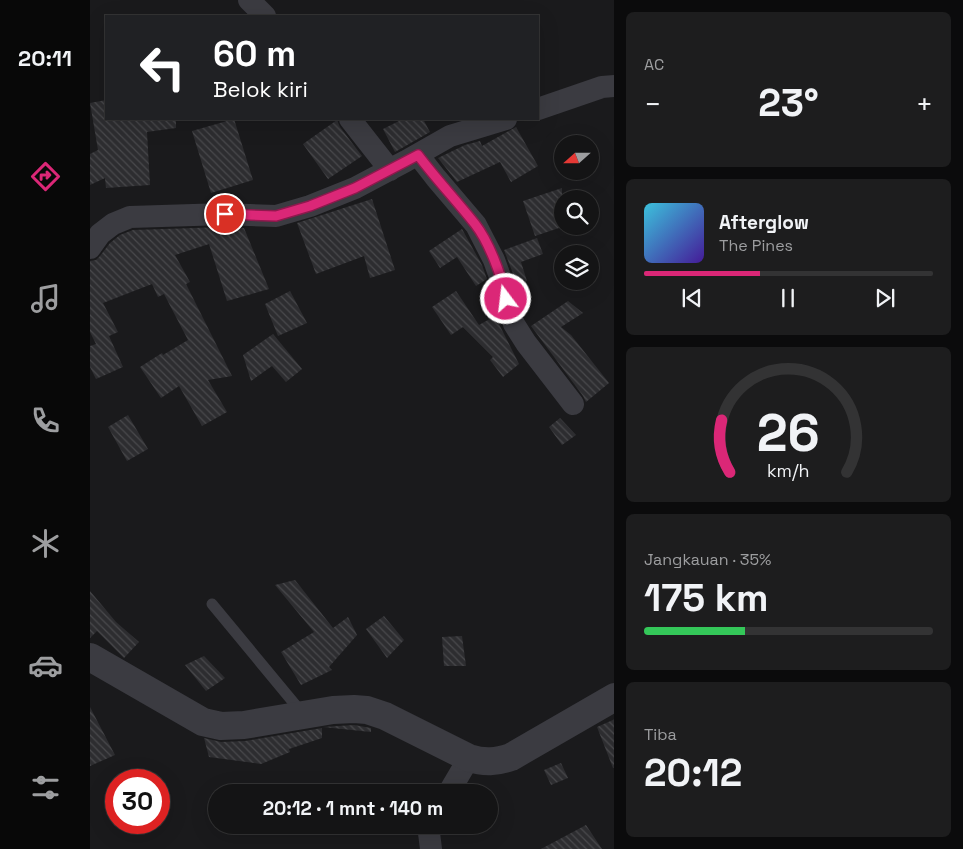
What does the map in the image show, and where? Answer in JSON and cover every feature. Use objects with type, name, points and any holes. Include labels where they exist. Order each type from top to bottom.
[{"type":"street","points":[[249,0],[264,15]]},
{"type":"street","points":[[539,109],[602,88],[614,86]]},
{"type":"street","points":[[351,120],[390,170]]},
{"type":"street","points":[[90,248],[100,234],[113,224],[130,218],[225,214],[276,216],[310,206],[355,188],[450,136],[503,120]]},
{"type":"street","points":[[418,155],[476,225],[494,260],[514,324],[526,343],[573,404]]},
{"type":"street","points":[[90,657],[203,722],[221,726],[244,725],[333,710],[367,710],[385,716],[469,758],[483,763],[498,762],[511,757],[614,697]]},
{"type":"street","points":[[454,784],[469,758]]},
{"type":"street","points":[[429,834],[431,849]]},
{"type":"lane","points":[[212,604],[304,715]]},
{"type":"building","points":[[105,100],[105,120],[176,120],[176,128],[147,132],[150,185],[106,188],[105,178],[90,185],[90,154],[98,150],[90,103]]},
{"type":"building","points":[[234,120],[253,180],[211,193],[192,131]]},
{"type":"building","points":[[337,120],[340,127],[362,156],[328,179],[303,144]]},
{"type":"building","points":[[401,120],[424,120],[430,132],[395,152],[383,129]]},
{"type":"building","points":[[516,127],[538,166],[511,182],[500,162],[457,182],[438,158],[465,145],[480,141],[482,146]]},
{"type":"building","points":[[554,191],[554,230],[535,236],[523,201]]},
{"type":"building","points":[[372,199],[395,270],[370,278],[364,256],[316,274],[297,223]]},
{"type":"building","points":[[244,228],[269,289],[227,301],[209,244],[175,255],[190,282],[186,284],[232,376],[208,380],[227,412],[202,426],[179,386],[161,398],[140,367],[188,340],[164,294],[158,297],[152,284],[103,303],[118,332],[109,336],[123,367],[96,379],[90,367],[90,346],[96,344],[90,332],[90,261],[96,260],[110,243],[120,235],[133,230]]},
{"type":"building","points":[[462,229],[482,265],[487,279],[476,286],[457,257],[440,268],[429,251]]},
{"type":"building","points":[[537,238],[543,254],[521,262],[527,281],[517,284],[504,250]]},
{"type":"building","points":[[290,291],[307,323],[278,336],[265,304]]},
{"type":"building","points":[[456,291],[479,325],[495,316],[519,364],[503,377],[490,360],[493,357],[463,327],[451,335],[432,307]]},
{"type":"building","points":[[568,301],[583,313],[561,327],[571,335],[609,383],[586,402],[531,326]]},
{"type":"building","points":[[273,334],[302,369],[286,382],[272,366],[251,381],[243,355]]},
{"type":"building","points":[[128,415],[148,449],[127,461],[108,427]]},
{"type":"building","points":[[560,418],[576,435],[562,445],[549,427]]},
{"type":"building","points":[[295,580],[333,628],[348,617],[357,635],[329,667],[332,670],[301,685],[281,652],[314,632],[275,585]]},
{"type":"building","points":[[90,591],[116,622],[139,642],[124,658],[97,631],[90,638]]},
{"type":"building","points":[[384,616],[404,640],[387,658],[366,629]]},
{"type":"building","points":[[462,636],[466,666],[444,666],[442,637]]},
{"type":"building","points":[[204,656],[225,678],[206,691],[185,665]]},
{"type":"building","points":[[90,707],[115,755],[90,766]]},
{"type":"building","points":[[614,719],[614,768],[613,768],[597,727]]},
{"type":"building","points":[[354,725],[371,728],[371,732],[323,727]]},
{"type":"building","points":[[322,728],[322,738],[289,749],[290,752],[261,764],[209,757],[204,738],[221,742],[245,741]]},
{"type":"building","points":[[561,763],[568,778],[551,785],[544,770]]},
{"type":"building","points":[[586,825],[602,849],[541,849]]},
{"type":"route","points":[[225,214],[276,216],[310,206],[355,188],[418,155],[476,225],[494,260],[506,299]]}]
